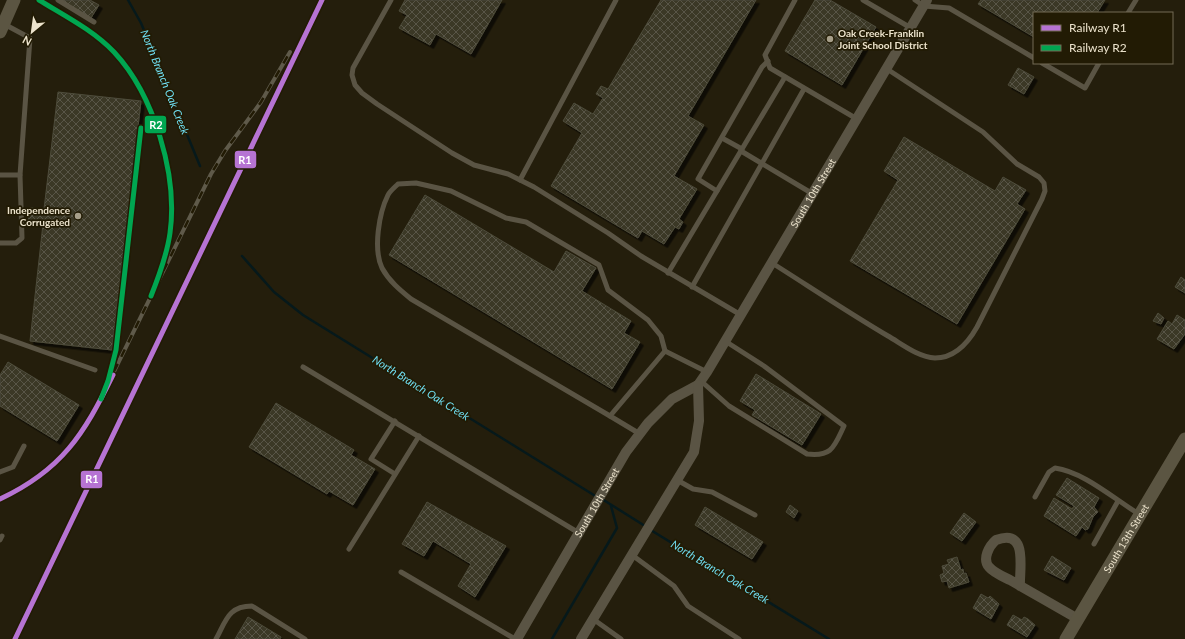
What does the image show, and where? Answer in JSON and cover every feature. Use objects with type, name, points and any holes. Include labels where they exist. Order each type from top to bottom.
[{"type":"street","points":[[1,26],[14,0]]},
{"type":"street","name":"South 10th Street","points":[[516,639],[626,452],[648,423],[672,399],[699,383],[707,372],[926,3]]},
{"type":"street","points":[[581,639],[694,452],[699,421],[699,383]]},
{"type":"street","name":"South 13th Street","points":[[1066,639],[1185,439]]},
{"type":"street","points":[[1020,586],[1019,574],[1022,558],[1018,546],[1012,540],[1006,538],[996,540],[990,546],[987,553],[988,566],[1020,586],[1078,619]]},
{"type":"lane","points":[[58,0],[94,22]]},
{"type":"lane","points":[[391,0],[353,68],[352,75],[356,85],[377,104],[474,165],[508,174],[520,180],[608,233],[668,273],[741,315]]},
{"type":"lane","points":[[520,180],[616,0]]},
{"type":"lane","points":[[796,0],[766,55],[770,68],[857,119]]},
{"type":"lane","points":[[863,0],[911,28]]},
{"type":"lane","points":[[915,0],[949,8],[1033,57]]},
{"type":"lane","points":[[1129,12],[1136,0]]},
{"type":"lane","points":[[0,243],[16,243],[22,238],[20,175],[30,38],[1,26]]},
{"type":"lane","points":[[717,191],[698,179],[762,67],[768,61]]},
{"type":"lane","points":[[1044,64],[1085,88],[1099,64]]},
{"type":"lane","points":[[772,263],[865,322],[918,353],[934,358],[954,352],[968,342],[977,327],[1042,199],[1045,191],[1044,183],[1039,177],[1017,164],[984,132],[887,68]]},
{"type":"lane","points":[[668,273],[785,77]]},
{"type":"lane","points":[[692,287],[804,89]]},
{"type":"lane","points":[[722,138],[761,164],[812,194]]},
{"type":"lane","points":[[0,175],[20,175]]},
{"type":"lane","points":[[640,434],[412,299],[395,286],[382,267],[378,247],[379,223],[389,194],[398,184],[416,183],[451,190],[492,212],[506,218],[526,222],[547,232],[599,264],[608,290],[648,320],[661,336],[665,351],[707,372]]},
{"type":"lane","points":[[0,336],[95,370]]},
{"type":"lane","points":[[699,383],[729,406],[807,454],[817,455],[828,453],[835,445],[844,426],[764,366],[725,341]]},
{"type":"lane","points":[[610,416],[665,351]]},
{"type":"lane","points":[[303,367],[579,533]]},
{"type":"lane","points":[[395,421],[371,459],[395,474]]},
{"type":"lane","points":[[349,549],[420,436]]},
{"type":"lane","points":[[0,472],[13,467],[24,446]]},
{"type":"lane","points":[[1035,497],[1049,472],[1055,468],[1068,470],[1140,514]]},
{"type":"lane","points":[[677,480],[693,489],[712,492],[755,514]]},
{"type":"lane","points":[[1094,544],[1118,501]]},
{"type":"lane","points":[[632,555],[674,586],[688,606],[739,639]]},
{"type":"lane","points":[[401,572],[516,639]]},
{"type":"lane","points":[[216,639],[233,610],[243,606],[252,606],[305,639]]},
{"type":"lane","points":[[593,619],[621,639]]},
{"type":"building","points":[[61,0],[90,0],[99,5],[91,18]]},
{"type":"building","points":[[405,0],[502,0],[471,54],[436,34],[430,45],[399,28],[407,15],[399,11]]},
{"type":"building","points":[[661,0],[756,0],[688,116],[704,125],[674,176],[697,189],[679,219],[683,222],[679,229],[675,227],[664,244],[642,231],[638,238],[551,186],[582,133],[563,121],[574,103],[593,114],[603,98],[596,94],[601,86],[608,89]]},
{"type":"building","name":"Oak Creek-Franklin Joint School District","points":[[815,0],[830,0],[876,27],[842,85],[785,51]]},
{"type":"building","points":[[981,0],[1105,0],[1098,12],[1033,12],[1033,36],[978,4]]},
{"type":"building","points":[[1018,68],[1034,77],[1024,94],[1008,85]]},
{"type":"building","name":"Independence Corrugated","points":[[58,92],[141,101],[112,350],[30,341],[43,224],[28,222],[30,208],[44,209]]},
{"type":"building","points":[[904,137],[995,191],[1003,177],[1026,190],[1017,204],[1025,209],[957,324],[850,261],[898,180],[884,171]]},
{"type":"building","points":[[425,195],[554,272],[566,251],[596,268],[582,291],[631,321],[624,333],[640,342],[612,389],[389,255]]},
{"type":"building","points":[[1181,277],[1185,280],[1185,293],[1175,287]]},
{"type":"building","points":[[1158,313],[1164,318],[1161,324],[1153,321]]},
{"type":"building","points":[[1177,315],[1185,320],[1185,334],[1174,349],[1157,339],[1168,321],[1172,324]]},
{"type":"building","points":[[8,362],[79,405],[57,441],[0,406],[0,375]]},
{"type":"building","points":[[756,374],[821,414],[802,445],[752,415],[755,410],[740,401]]},
{"type":"building","points":[[276,403],[354,450],[351,455],[375,469],[353,505],[329,491],[327,494],[249,447]]},
{"type":"building","points":[[1067,478],[1099,498],[1094,507],[1098,512],[1093,517],[1088,529],[1085,530],[1082,527],[1076,536],[1044,516],[1054,498],[1072,509],[1074,506],[1056,495]]},
{"type":"building","points":[[427,502],[506,546],[475,597],[458,586],[471,564],[433,541],[424,556],[402,544]]},
{"type":"building","points":[[790,505],[798,511],[794,518],[786,512]]},
{"type":"building","points":[[705,507],[763,542],[752,559],[695,525]]},
{"type":"building","points":[[964,513],[976,522],[962,541],[950,533]]},
{"type":"building","points":[[1052,556],[1071,568],[1064,580],[1044,570]]},
{"type":"building","points":[[957,557],[961,570],[963,569],[964,574],[966,573],[969,582],[949,588],[947,581],[942,582],[940,575],[944,573],[942,566],[949,564],[947,560]]},
{"type":"building","points":[[981,594],[988,598],[990,596],[999,604],[991,619],[973,608]]},
{"type":"building","points":[[1013,615],[1022,620],[1024,617],[1035,625],[1027,637],[1007,625]]},
{"type":"building","points":[[248,617],[281,637],[280,639],[235,639]]},
{"type":"waterway","name":"North Branch Oak Creek","points":[[128,0],[141,23],[200,166]]},
{"type":"waterway","name":"North Branch Oak Creek","points":[[242,256],[274,292],[303,315],[597,497]]},
{"type":"waterway","name":"North Branch Oak Creek","points":[[602,499],[645,526]]},
{"type":"waterway","name":"North Branch Oak Creek","points":[[552,639],[617,528],[611,506]]},
{"type":"waterway","name":"North Branch Oak Creek","points":[[649,529],[829,639]]},
{"type":"railway","points":[[39,0],[78,24],[106,44],[130,72],[144,96],[155,122],[169,178],[171,207],[169,234],[164,259]]},
{"type":"railway","points":[[0,499],[32,481],[46,471],[70,447],[90,418],[211,174],[225,151],[261,102],[290,52]]},
{"type":"railway","points":[[112,368],[116,350],[141,128]]},
{"type":"rail line","name":"R2","points":[[39,0],[88,30],[114,52],[141,90],[151,113],[160,137],[166,162],[172,210],[167,249],[151,296]]},
{"type":"rail line","name":"R1","points":[[15,639],[322,0]]},
{"type":"rail line","name":"R2","points":[[101,399],[108,381],[116,350],[141,128]]},
{"type":"rail line","name":"R1","points":[[0,499],[40,476],[69,448],[81,433],[92,415],[113,375]]},
{"type":"place","name":"Oak Creek-Franklin Joint School District","points":[[830,39]]},
{"type":"place","name":"Independence Corrugated","points":[[78,216]]}]
